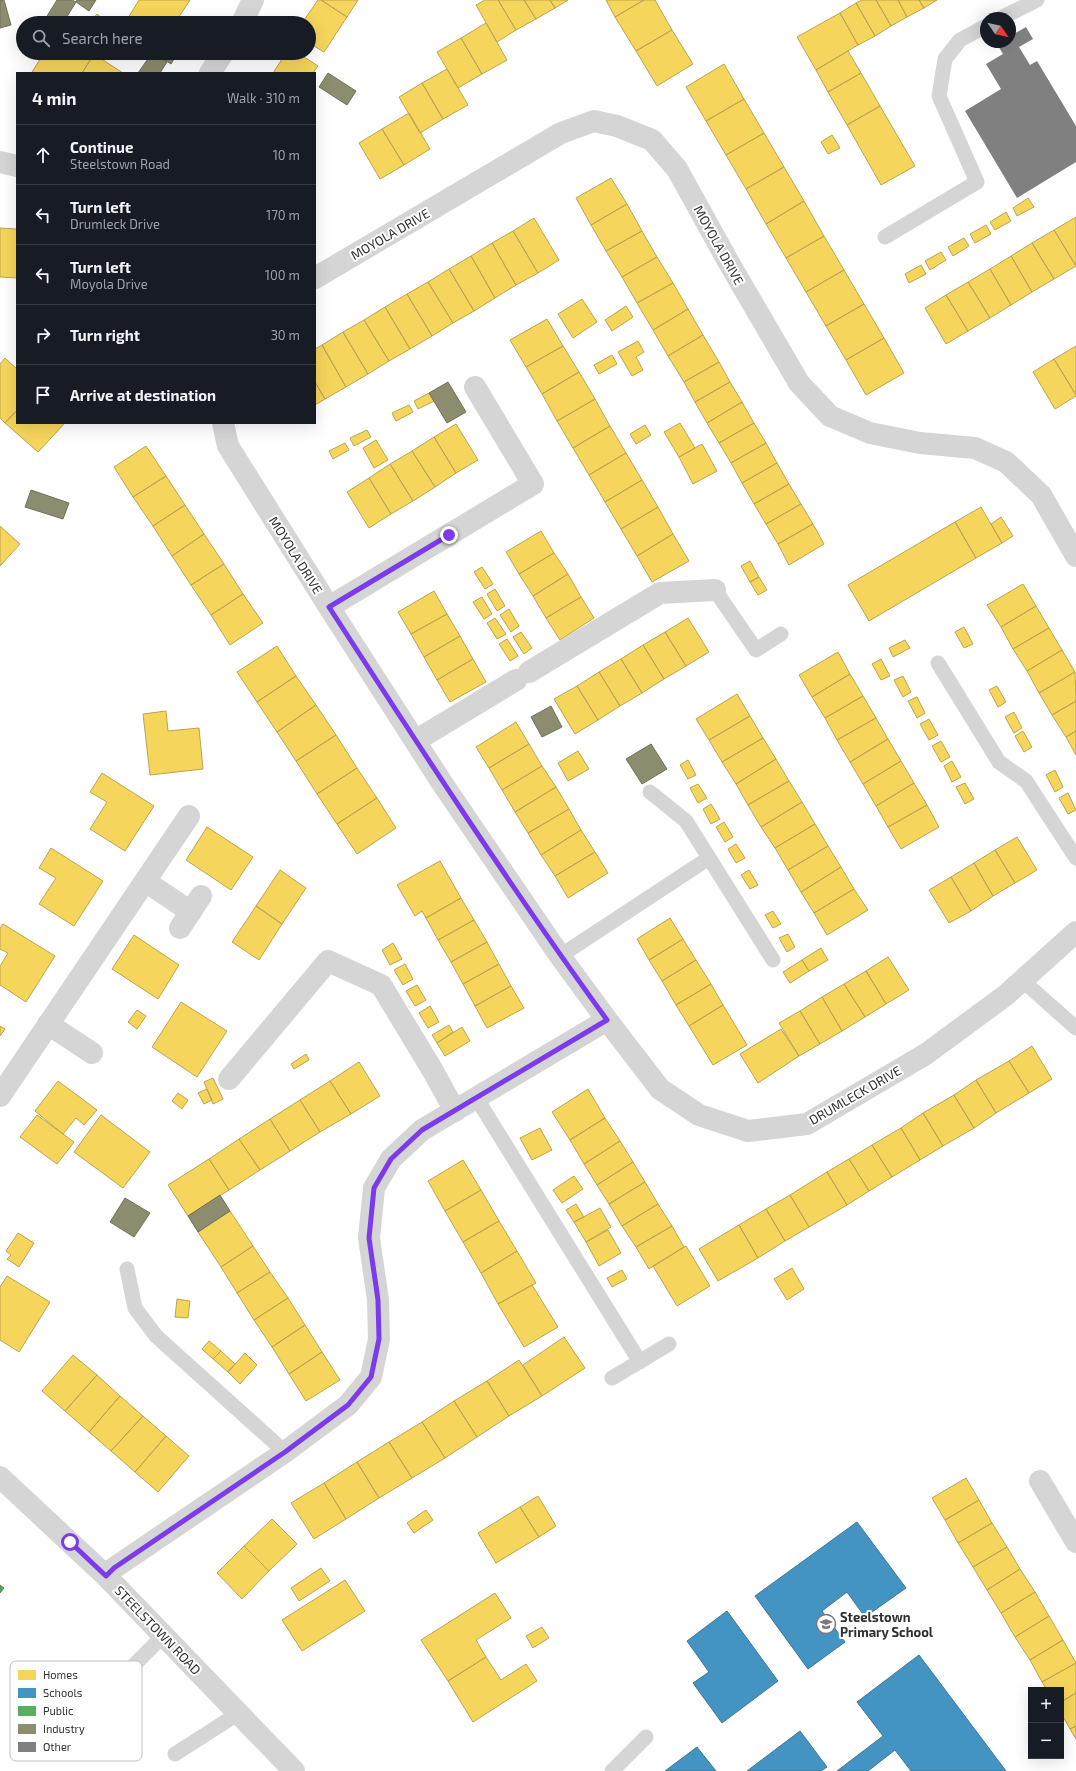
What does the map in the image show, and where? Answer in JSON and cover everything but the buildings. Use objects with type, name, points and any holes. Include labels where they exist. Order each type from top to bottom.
[{"type":"street","points":[[245,16],[253,0]]},
{"type":"street","points":[[211,72],[218,60]]},
{"type":"street","name":"MOYOLA DRIVE","points":[[316,277],[561,133],[594,121],[617,126],[652,140],[677,170],[799,383],[830,416],[870,433],[920,443],[975,448],[1006,462],[1041,495],[1076,556]]},
{"type":"street","points":[[0,162],[16,166]]},
{"type":"street","points":[[329,607],[533,484],[474,387]]},
{"type":"street","name":"MOYOLA DRIVE","points":[[223,424],[228,446],[415,741],[560,956],[607,1020]]},
{"type":"street","points":[[415,741],[660,593],[715,590]]},
{"type":"street","points":[[0,1096],[189,816]]},
{"type":"street","points":[[145,881],[191,912]]},
{"type":"street","name":"DRUMLECK DRIVE","points":[[607,1020],[660,1089],[699,1115],[748,1131],[807,1124],[926,1054],[1006,995],[1076,932]]},
{"type":"street","points":[[229,1079],[328,961],[381,985],[455,1111]]},
{"type":"street","points":[[106,1576],[114,1568],[285,1452],[348,1405],[371,1377],[379,1339],[378,1300],[369,1238],[374,1188],[391,1159],[422,1130],[477,1099],[607,1020]]},
{"type":"street","points":[[48,1024],[92,1053]]},
{"type":"street","name":"STEELSTOWN ROAD","points":[[0,1477],[106,1576],[294,1771]]},
{"type":"street","points":[[1040,1482],[1076,1542]]},
{"type":"lane","points":[[1013,12],[1037,0]]},
{"type":"lane","points":[[885,237],[977,182],[939,96],[945,59],[960,40],[980,29]]},
{"type":"lane","points":[[715,590],[756,650],[782,634]]},
{"type":"lane","points":[[938,663],[999,762],[1026,781],[1076,858]]},
{"type":"lane","points":[[650,792],[686,821],[773,960]]},
{"type":"lane","points":[[560,956],[710,858]]},
{"type":"lane","points":[[1022,980],[1076,1028]]},
{"type":"lane","points":[[477,1099],[640,1362]]},
{"type":"lane","points":[[127,1269],[134,1308],[156,1336],[285,1452]]},
{"type":"lane","points":[[612,1378],[669,1344]]},
{"type":"lane","points":[[137,1661],[164,1635]]},
{"type":"lane","points":[[175,1754],[239,1713]]},
{"type":"lane","points":[[612,1771],[646,1737]]},
{"type":"place","name":"Steelstown Primary School","points":[[826,1624]]},
{"type":"route","points":[[70,1542],[106,1576],[114,1568],[285,1452],[348,1405],[371,1377],[379,1339],[378,1300],[369,1238],[374,1188],[391,1159],[422,1130],[477,1099],[607,1020],[560,956],[442,783],[329,607],[449,535]]}]
